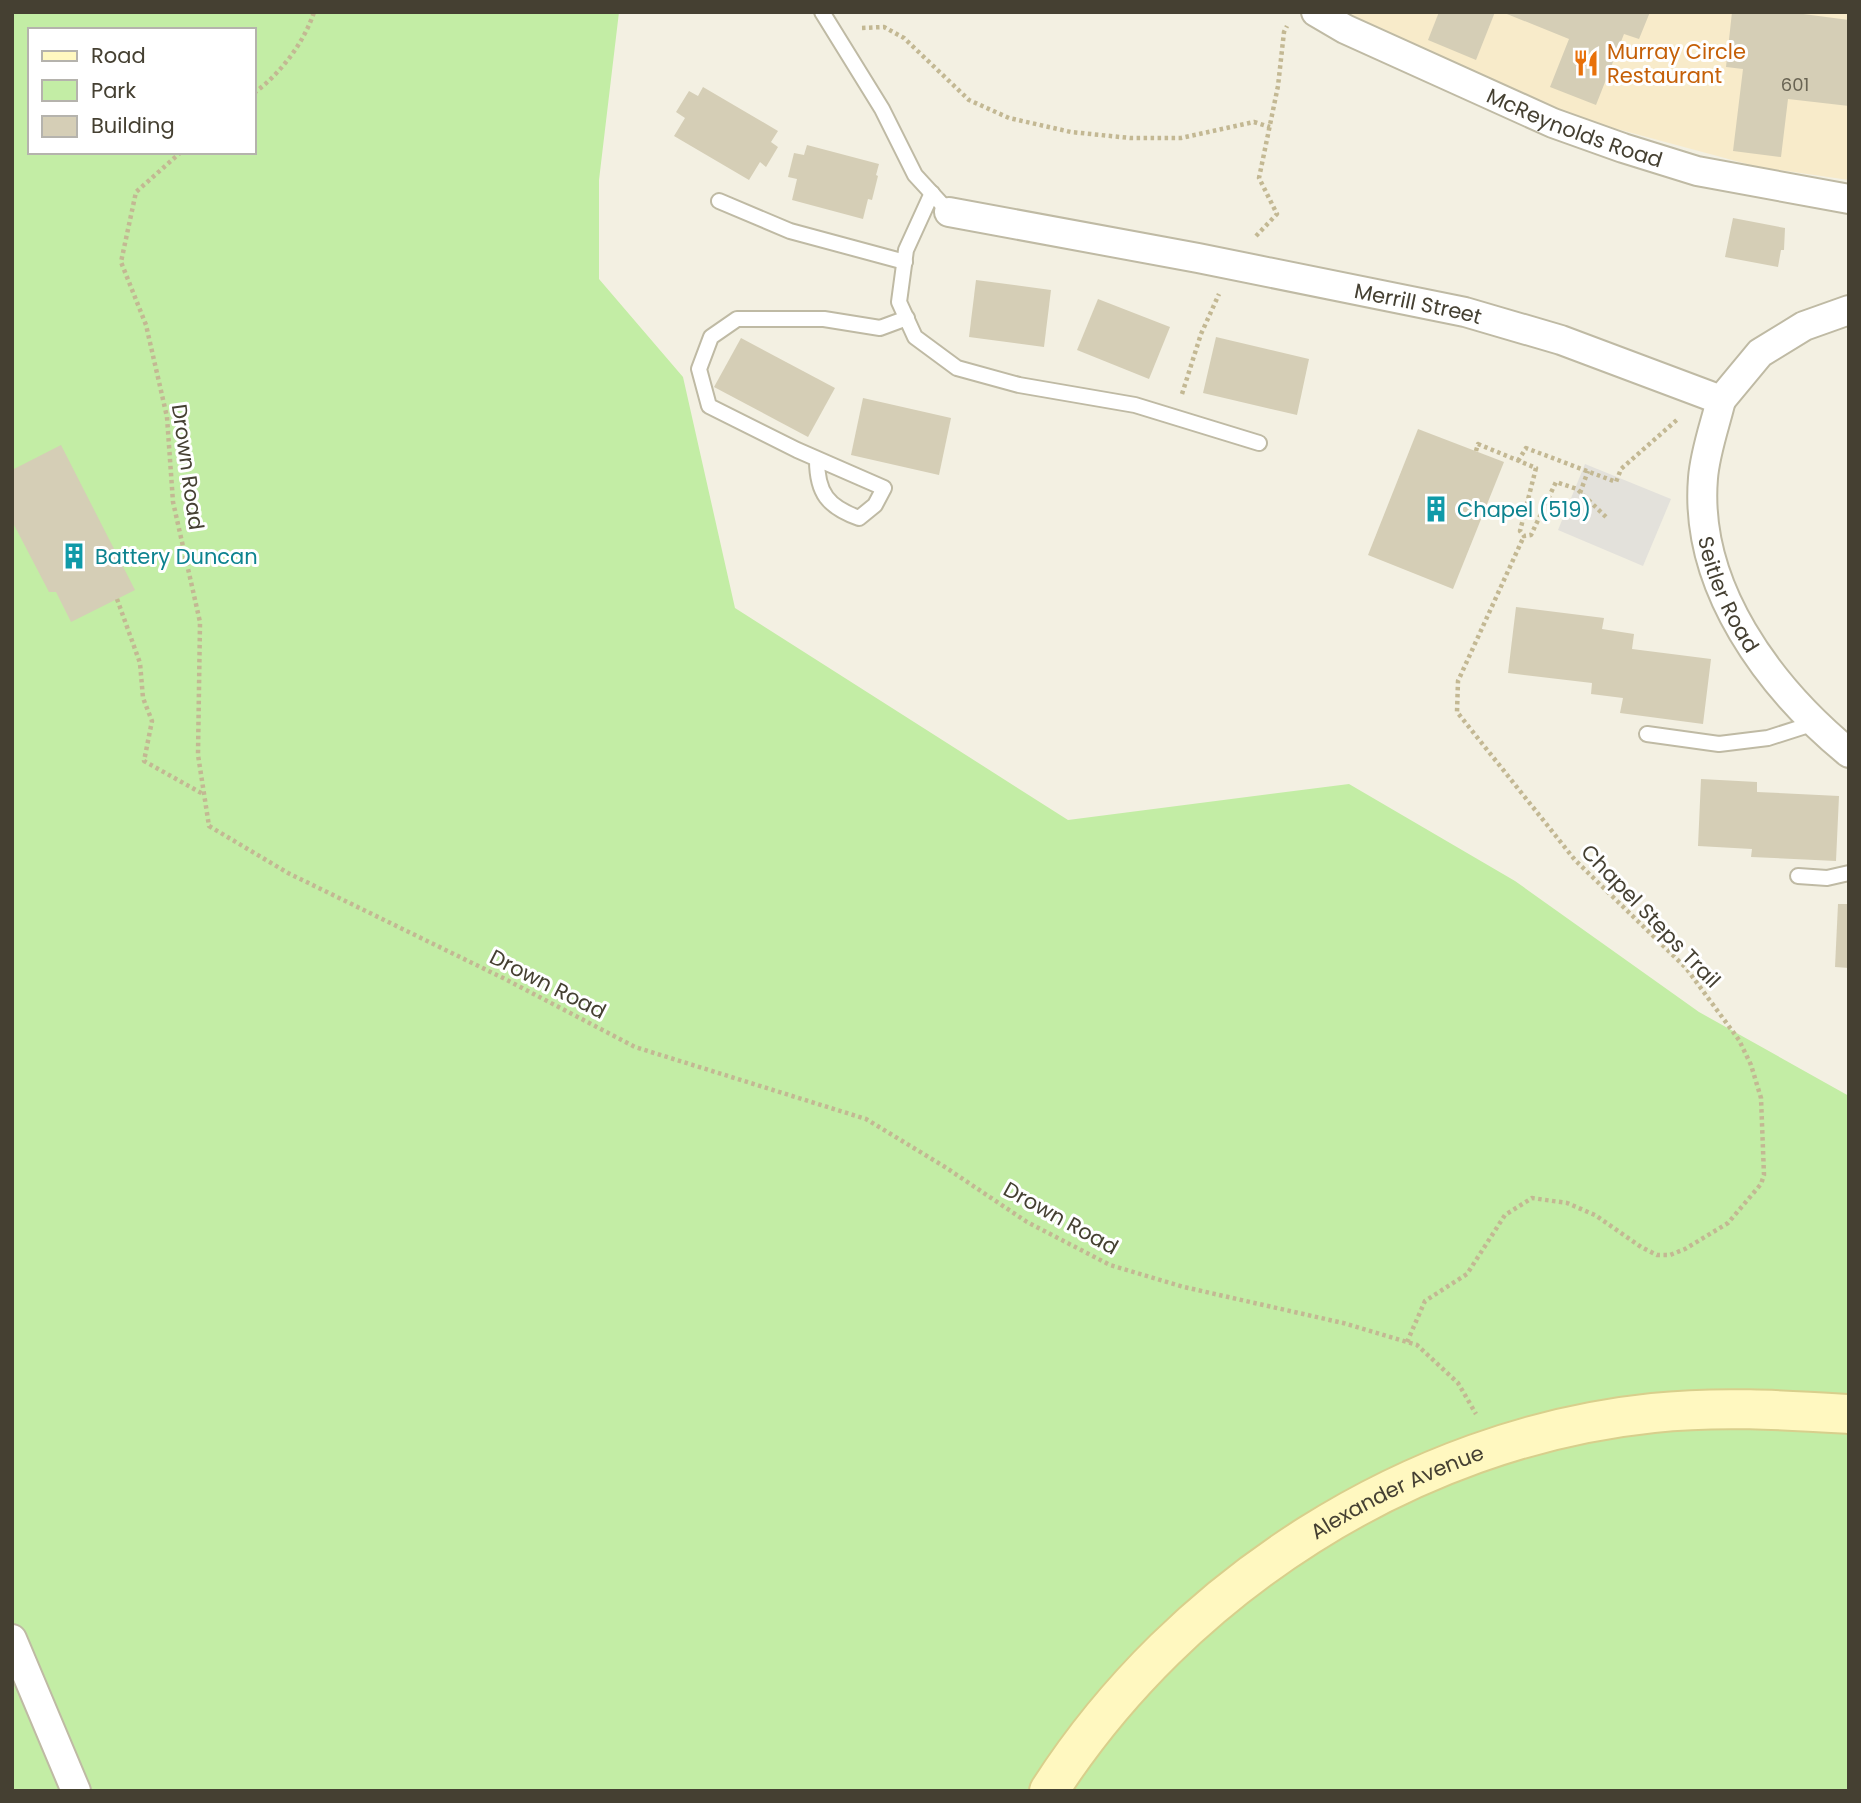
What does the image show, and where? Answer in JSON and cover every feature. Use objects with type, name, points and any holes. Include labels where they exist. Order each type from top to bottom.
[{"type":"main road","name":"Alexander Avenue","points":[[1049,1791],[1108,1711],[1205,1612],[1297,1543],[1376,1498],[1433,1471],[1498,1447],[1574,1426],[1651,1413],[1719,1408],[1849,1414]]},
{"type":"street","name":"McReynolds Road","points":[[1303,17],[1345,29],[1553,123],[1623,148],[1697,171],[1849,199]]},
{"type":"street","name":"Merrill Street","points":[[940,203],[1465,312],[1561,340],[1714,397]]},
{"type":"street","points":[[1714,397],[1760,353],[1804,326],[1849,310]]},
{"type":"street","name":"Seitler Road","points":[[1714,397],[1703,477],[1704,520],[1715,576],[1737,622],[1779,683],[1815,723],[1849,753]]},
{"type":"street","points":[[12,1639],[76,1791]]},
{"type":"lane","points":[[822,12],[882,109],[915,175],[940,203],[906,250],[899,302],[915,337],[957,368],[1019,385],[1135,405],[1259,443]]},
{"type":"lane","points":[[719,201],[790,231],[905,262]]},
{"type":"lane","points":[[817,460],[817,479],[827,500],[842,512],[859,518],[875,505],[884,488],[817,460],[709,406],[699,369],[711,337],[737,319],[824,319],[880,328],[907,318]]},
{"type":"lane","points":[[1647,734],[1719,744],[1768,738],[1815,723]]},
{"type":"lane","points":[[1798,876],[1827,878],[1849,873]]},
{"type":"path","points":[[256,91],[271,80],[309,30],[314,12]]},
{"type":"path","points":[[1252,239],[1277,214],[1259,178],[1270,127],[1284,32],[1303,17]]},
{"type":"path","points":[[834,30],[884,27],[904,38],[969,100],[1009,118],[1071,132],[1130,138],[1181,138],[1254,122],[1270,127]]},
{"type":"path","name":"Drown Road","points":[[179,154],[136,192],[121,262],[146,326],[167,417],[173,502],[200,622],[198,755],[209,826],[288,873],[507,980],[635,1047],[866,1119],[945,1167],[1027,1222],[1110,1265],[1184,1287],[1343,1323],[1417,1345],[1458,1383],[1498,1447]]},
{"type":"path","points":[[1175,418],[1201,334],[1222,287]]},
{"type":"path","points":[[1518,461],[1526,448],[1616,482],[1621,469],[1714,397]]},
{"type":"path","points":[[1476,451],[1478,444],[1536,468],[1520,531],[1524,536],[1531,535],[1556,482],[1580,493],[1606,517]]},
{"type":"path","points":[[1580,493],[1588,471]]},
{"type":"path","name":"Chapel Steps Trail","points":[[1407,1342],[1425,1301],[1467,1274],[1505,1215],[1532,1198],[1567,1203],[1595,1215],[1641,1247],[1657,1255],[1670,1255],[1728,1223],[1761,1184],[1764,1175],[1761,1098],[1751,1065],[1739,1040],[1686,968],[1575,860],[1457,712],[1458,681],[1524,536]]},
{"type":"path","points":[[117,599],[140,663],[144,698],[152,721],[144,761],[204,794]]},
{"type":"shaded area","points":[[1350,12],[1849,12],[1849,180],[1758,167],[1558,113],[1347,16]]},
{"type":"shaded area","points":[[1585,464],[1671,499],[1643,566],[1558,530]]},
{"type":"green space","points":[[12,12],[619,12],[599,180],[599,279],[683,377],[735,608],[1068,820],[1349,784],[1515,881],[1699,1012],[1849,1096],[1849,1791],[12,1791]]},
{"type":"building","points":[[1439,12],[1495,12],[1476,60],[1428,40]]},
{"type":"building","name":"Murray Circle Restaurant","points":[[1502,12],[1650,12],[1639,39],[1624,34],[1596,105],[1550,87],[1569,39]]},
{"type":"building","points":[[1732,12],[1788,12],[1849,20],[1849,106],[1788,99],[1781,157],[1733,151],[1743,69],[1726,67]]},
{"type":"building","points":[[703,87],[778,131],[771,142],[778,147],[766,167],[760,162],[749,180],[674,136],[685,118],[676,112],[689,91],[698,96]]},
{"type":"building","points":[[807,145],[879,164],[872,200],[868,199],[863,219],[792,200],[797,179],[788,177],[794,153],[804,155]]},
{"type":"building","points":[[1733,218],[1785,228],[1784,250],[1781,250],[1778,267],[1725,257]]},
{"type":"building","points":[[976,280],[1051,290],[1044,347],[969,337]]},
{"type":"building","points":[[1098,299],[1170,327],[1149,379],[1077,350]]},
{"type":"building","points":[[1216,337],[1309,359],[1297,415],[1203,393]]},
{"type":"building","points":[[741,338],[835,388],[808,437],[714,387]]},
{"type":"building","points":[[863,398],[951,418],[939,475],[851,455]]},
{"type":"building","name":"Chapel (519)","points":[[1418,429],[1504,462],[1453,589],[1368,555]]},
{"type":"building","name":"Battery Duncan","points":[[61,445],[135,590],[71,622],[56,592],[49,592],[12,521],[12,470]]},
{"type":"building","points":[[1516,607],[1604,618],[1602,629],[1634,634],[1632,649],[1711,659],[1703,724],[1620,713],[1623,698],[1591,694],[1592,683],[1508,673]]},
{"type":"building","points":[[1701,779],[1757,782],[1757,792],[1839,796],[1836,861],[1751,857],[1752,849],[1698,846]]},
{"type":"building","points":[[1838,904],[1849,904],[1849,968],[1835,967]]},
{"type":"place","name":"Murray Circle Restaurant","points":[[1586,63]]},
{"type":"place","name":"Chapel (519)","points":[[1436,509]]},
{"type":"place","name":"Battery Duncan","points":[[74,556]]}]
